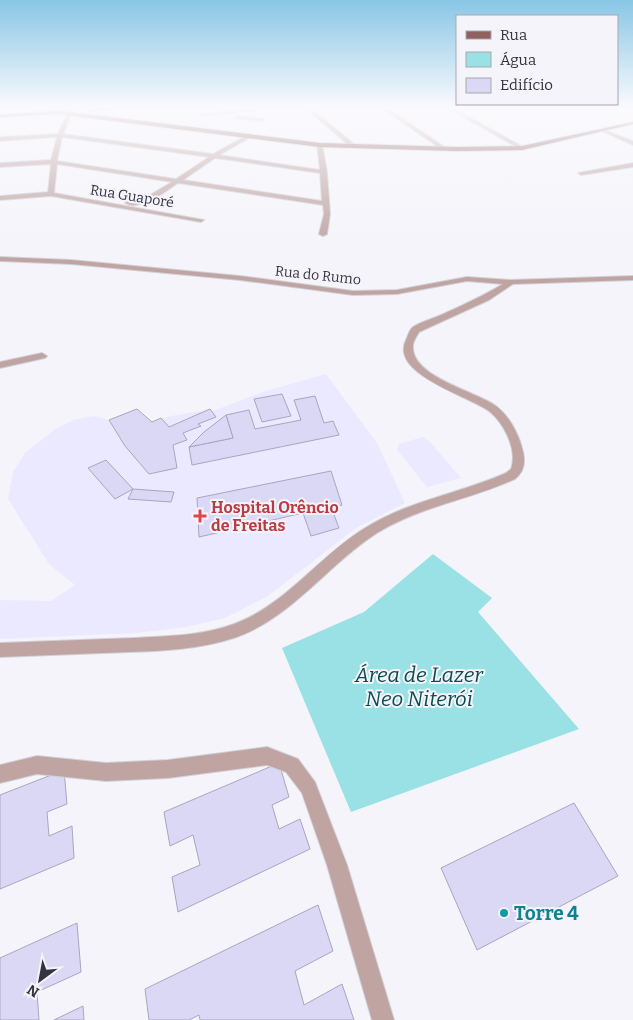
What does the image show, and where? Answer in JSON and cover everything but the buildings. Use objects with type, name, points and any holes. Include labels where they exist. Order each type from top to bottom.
[{"type":"street","points":[[51,194],[55,154]]},
{"type":"street","points":[[196,154],[324,172]]},
{"type":"street","points":[[73,198],[135,203],[153,197],[218,154]]},
{"type":"street","points":[[321,154],[327,214],[324,234]]},
{"type":"street","points":[[0,165],[53,162],[325,203]]},
{"type":"street","points":[[581,173],[633,165]]},
{"type":"street","name":"Rua Guaporé","points":[[0,198],[51,194],[201,220]]},
{"type":"street","name":"Rua do Rumo","points":[[0,258],[71,262],[240,278],[354,293],[397,292],[467,279],[511,282],[633,278]]},
{"type":"street","points":[[0,650],[164,644],[217,637],[248,625],[270,613],[349,546],[370,531],[411,510],[441,498],[505,479],[515,473],[520,461],[516,442],[499,414],[483,402],[434,381],[416,365],[409,354],[408,346],[410,337],[415,330],[486,298],[511,282]]},
{"type":"street","points":[[0,365],[42,356]]},
{"type":"street","points":[[0,774],[36,765],[106,772],[168,769],[267,756],[292,764],[309,788],[337,865],[383,1020]]},
{"type":"shaded area","name":"Hospital Orêncio de Freitas","points":[[326,374],[377,443],[405,503],[356,528],[268,596],[225,618],[186,627],[136,633],[0,639],[0,600],[51,601],[75,585],[49,564],[8,499],[13,472],[25,453],[54,430],[73,420],[94,416],[109,420],[137,409],[152,422],[161,418],[210,409],[213,411],[266,391]]},
{"type":"shaded area","points":[[423,437],[430,442],[461,478],[427,487],[397,450],[399,444]]},
{"type":"water","name":"Área de Lazer Neo Niterói","points":[[433,554],[492,598],[478,612],[579,729],[351,812],[282,648],[364,612]]},
{"type":"place","name":"Hospital Orêncio de Freitas","points":[[200,516]]},
{"type":"place","name":"Torre 4","points":[[504,913]]}]
